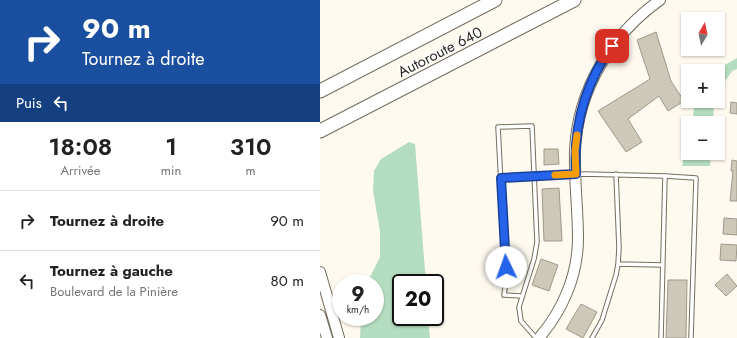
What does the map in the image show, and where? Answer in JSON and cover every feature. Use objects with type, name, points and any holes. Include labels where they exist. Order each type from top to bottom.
[{"type":"highway","name":"Autoroute 640","points":[[320,91],[495,0]]},
{"type":"highway","name":"Autoroute 640","points":[[320,131],[574,0]]},
{"type":"street","points":[[539,338],[561,307],[575,268],[578,240],[575,151],[579,122],[586,97],[595,74],[610,49],[623,32],[660,0]]},
{"type":"street","points":[[320,272],[339,338]]},
{"type":"street","points":[[320,316],[327,338]]},
{"type":"lane","points":[[522,296],[504,295],[506,281],[498,127],[532,126],[537,242],[534,259],[519,306],[520,318],[523,324],[536,338]]},
{"type":"lane","points":[[501,178],[576,174],[616,174],[696,178],[692,338]]},
{"type":"lane","points":[[592,338],[602,320],[618,264],[616,174]]},
{"type":"lane","points":[[661,338],[665,176]]},
{"type":"lane","points":[[618,264],[663,265]]},
{"type":"green space","points":[[737,58],[737,69],[732,71],[725,82],[725,65]]},
{"type":"green space","points":[[694,108],[714,108],[713,116],[693,116]]},
{"type":"green space","points":[[409,142],[415,144],[425,274],[392,274],[392,326],[429,326],[430,338],[360,338],[361,326],[384,326],[384,274],[372,274],[380,257],[380,231],[373,191],[374,171],[381,159]]},
{"type":"green space","points":[[684,160],[710,160],[710,166],[682,166]]},
{"type":"building","points":[[656,32],[671,81],[681,96],[681,103],[668,111],[659,96],[628,119],[642,142],[626,152],[598,111],[650,79],[637,40]]},
{"type":"building","points":[[731,102],[737,103],[737,114],[730,113]]},
{"type":"building","points":[[544,149],[558,149],[559,164],[544,165]]},
{"type":"building","points":[[732,160],[737,161],[737,201],[730,201],[733,171],[731,171]]},
{"type":"building","points":[[559,188],[562,241],[544,241],[542,189]]},
{"type":"building","points":[[724,218],[737,219],[737,235],[723,234]]},
{"type":"building","points":[[721,244],[737,245],[736,261],[720,260]]},
{"type":"building","points":[[541,259],[558,265],[549,291],[532,285]]},
{"type":"building","points":[[727,274],[737,286],[726,296],[715,285]]},
{"type":"building","points":[[668,280],[687,280],[686,338],[666,338]]},
{"type":"building","points":[[581,304],[597,312],[583,338],[566,329]]},
{"type":"slow traffic","points":[[555,175],[576,174],[575,151],[577,135]]},
{"type":"route","points":[[506,267],[501,178],[576,174],[576,145],[579,122],[584,103],[595,74],[612,46]]}]
